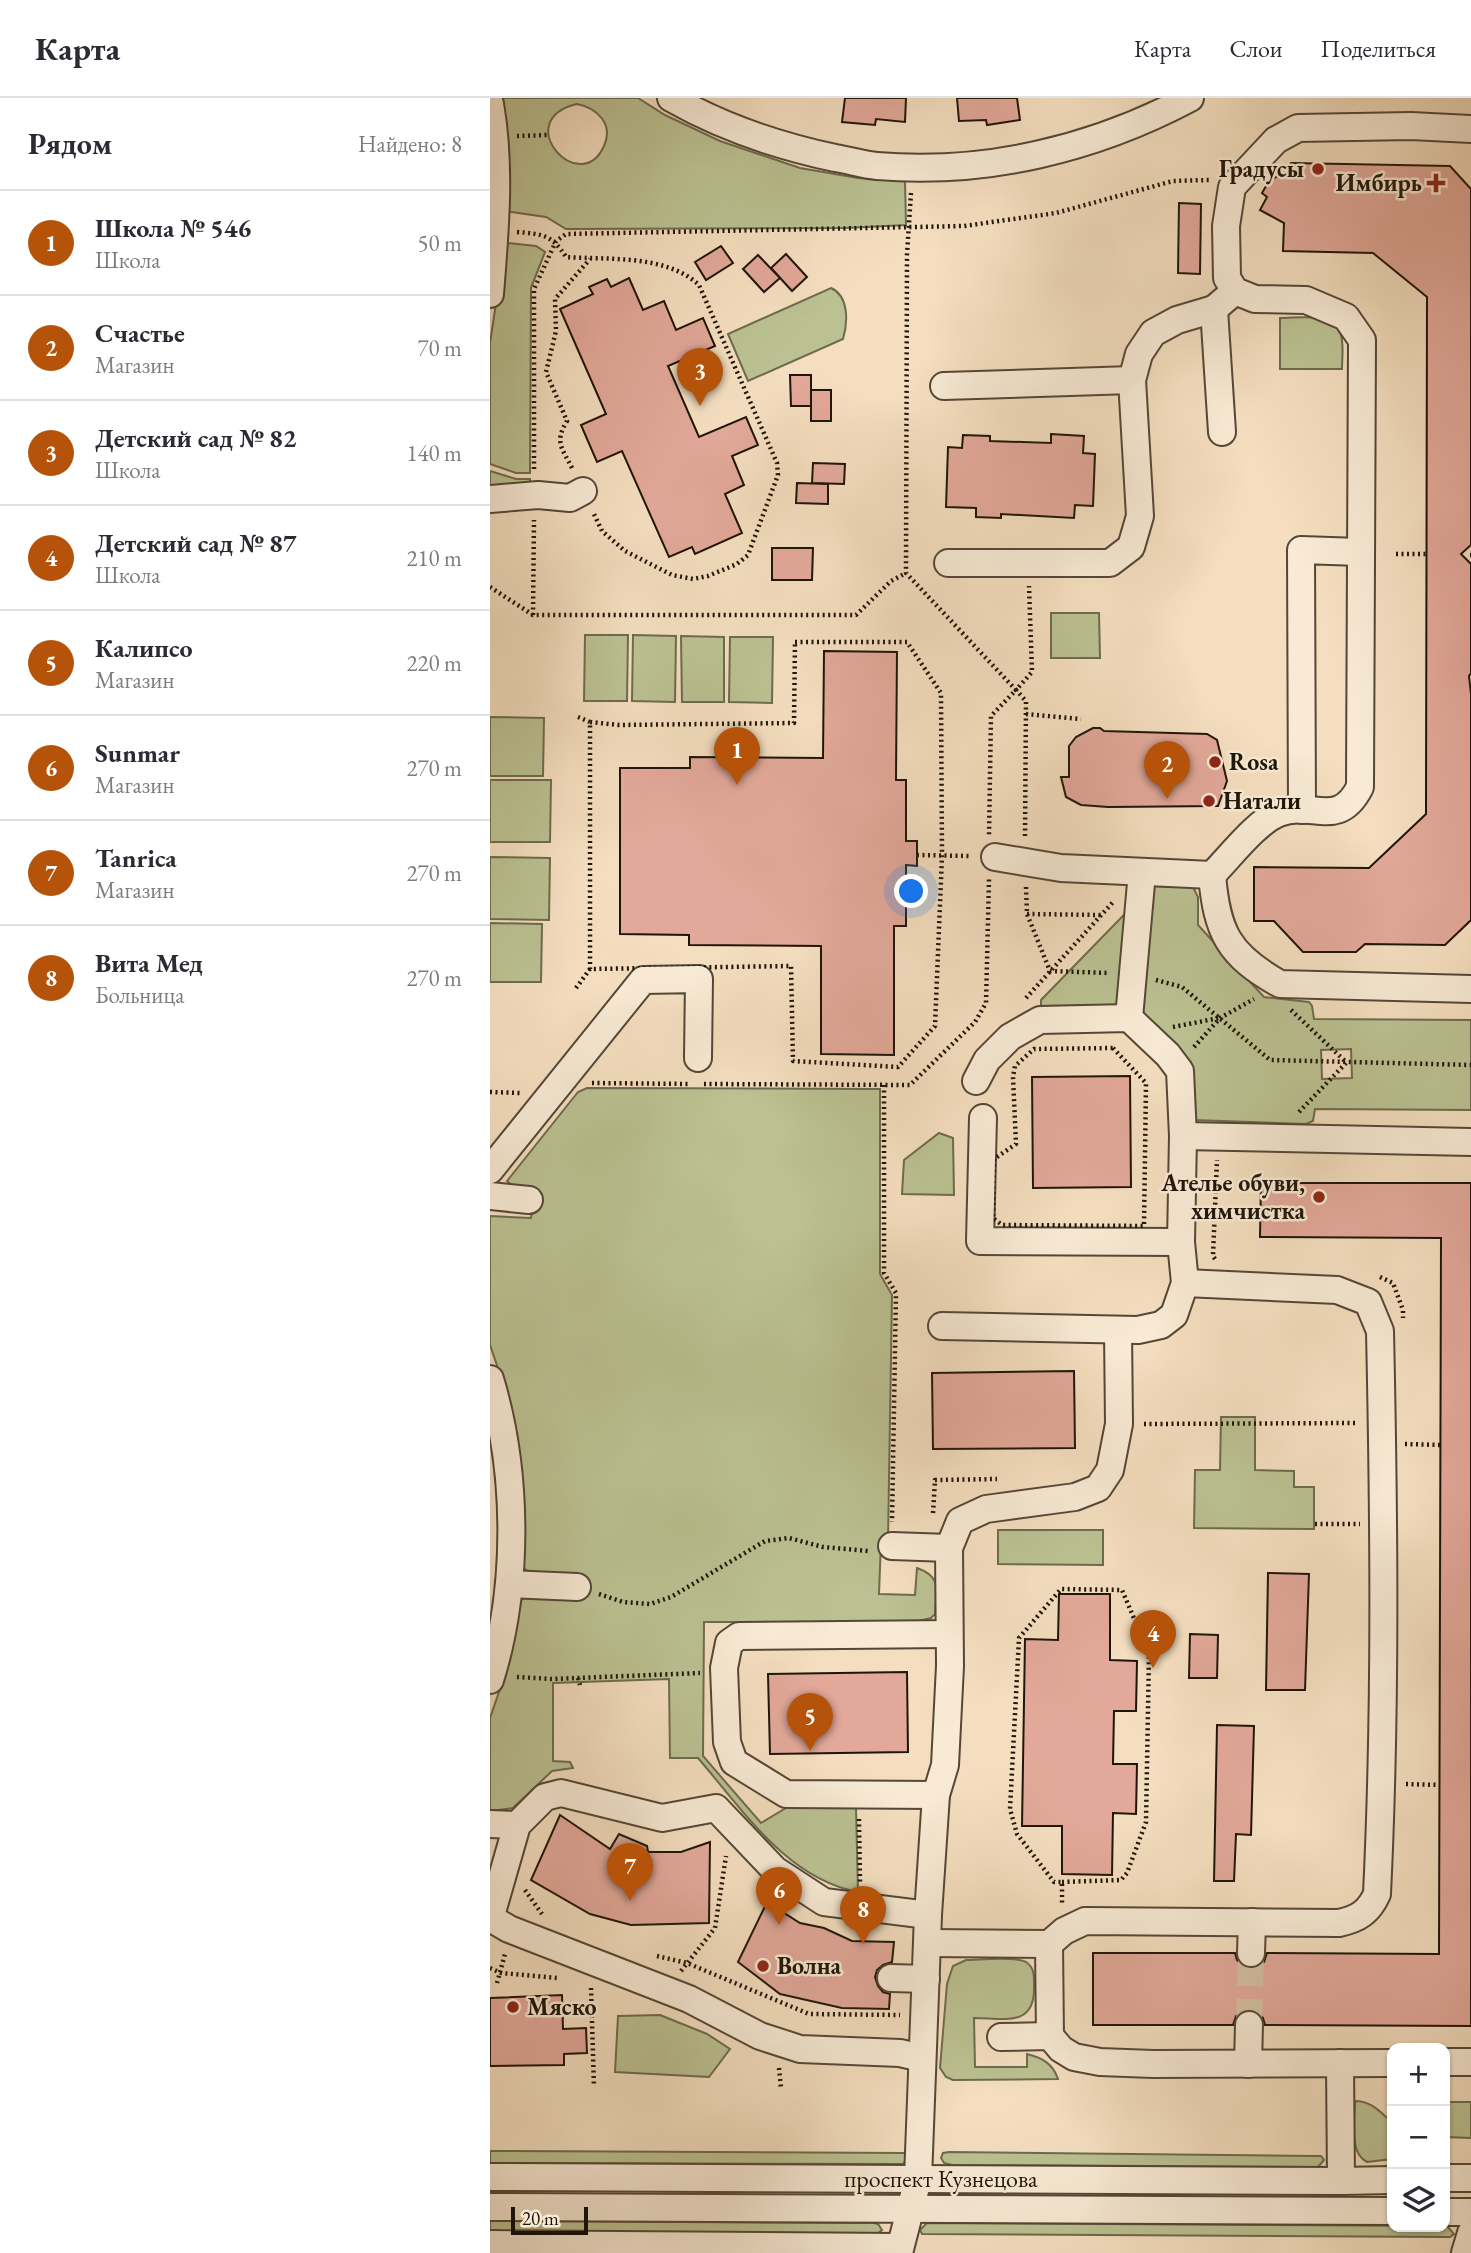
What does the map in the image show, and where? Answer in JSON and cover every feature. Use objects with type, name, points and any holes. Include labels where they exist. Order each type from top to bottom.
[{"type":"street","points":[[671,98],[742,132],[809,152],[876,166],[912,167],[944,167],[1021,159],[1074,146],[1125,129],[1190,98]]},
{"type":"street","points":[[490,104],[496,161],[495,230],[490,294]]},
{"type":"street","points":[[985,857],[1061,868],[1212,875],[1262,824],[1280,813],[1341,810],[1353,801],[1360,788],[1362,340],[1346,317],[1306,300],[1255,299],[1235,291],[1227,278],[1226,226],[1232,187],[1276,140],[1298,128],[1411,126],[1471,129]]},
{"type":"street","points":[[948,563],[1110,564],[1131,547],[1140,516],[1132,380],[1139,354],[1153,333],[1177,320],[1214,309],[1235,291]]},
{"type":"street","points":[[1214,309],[1222,432]]},
{"type":"street","points":[[944,386],[1132,380]]},
{"type":"street","points":[[490,499],[534,495],[570,498],[583,491]]},
{"type":"street","points":[[1302,810],[1301,550],[1360,552]]},
{"type":"street","points":[[1136,1025],[1133,973],[1142,872]]},
{"type":"street","points":[[1212,875],[1215,908],[1223,933],[1252,969],[1280,984],[1471,989]]},
{"type":"street","points":[[490,1170],[643,980],[699,979],[698,1058]]},
{"type":"street","points":[[942,1326],[1138,1330],[1161,1325],[1174,1315],[1185,1283],[1181,1242],[1183,1136],[1180,1071],[1168,1055],[1136,1025],[1040,1020],[1010,1037],[987,1060],[976,1081]]},
{"type":"street","points":[[983,1118],[980,1241],[1181,1242]]},
{"type":"street","points":[[1183,1136],[1471,1142]]},
{"type":"street","points":[[490,1196],[529,1200]]},
{"type":"street","points":[[928,1942],[1049,1944],[1064,1931],[1085,1921],[1339,1923],[1352,1920],[1372,1905],[1377,1894],[1382,1784],[1383,1605],[1380,1331],[1368,1302],[1337,1290],[1185,1283]]},
{"type":"street","points":[[490,2244],[899,2250],[918,2179],[911,2055],[926,1979],[936,1795],[945,1765],[950,1666],[949,1548],[960,1521],[986,1509],[1075,1497],[1098,1488],[1110,1470],[1119,1424],[1118,1330]]},
{"type":"street","points":[[490,1379],[504,1439],[510,1487],[509,1584],[499,1678]]},
{"type":"street","points":[[892,1546],[949,1548]]},
{"type":"street","points":[[509,1584],[577,1587]]},
{"type":"street","points":[[936,1795],[786,1794],[749,1772],[734,1762],[727,1742],[724,1668],[729,1643],[738,1636],[948,1634]]},
{"type":"street","points":[[911,2055],[800,2049],[760,2036],[689,1999],[509,1929],[491,1919],[517,1825],[545,1797],[561,1793],[662,1818],[716,1808],[775,1870],[824,1902],[928,1915]]},
{"type":"street","points":[[490,1824],[517,1825]]},
{"type":"street","points":[[1251,1953],[1252,1922]]},
{"type":"street","points":[[1049,1944],[1050,2035],[1061,2049],[1074,2057],[1100,2062],[1153,2064],[1387,2063]]},
{"type":"street","points":[[891,1978],[926,1979]]},
{"type":"street","points":[[1248,2064],[1249,2025]]},
{"type":"street","points":[[1000,2038],[1050,2035]]},
{"type":"street","points":[[1340,2063],[1341,2181]]},
{"type":"street","name":"проспект Кузнецова","points":[[490,2177],[1387,2180]]},
{"type":"street","points":[[1450,2178],[1471,2178]]},
{"type":"street","name":"проспект Кузнецова","points":[[490,2207],[1387,2211]]},
{"type":"street","points":[[1450,2211],[1471,2212]]},
{"type":"street","points":[[1465,2253],[1471,2233]]},
{"type":"path","points":[[912,167],[911,229],[907,254],[906,573],[1026,701],[1027,914],[1050,971]]},
{"type":"path","points":[[533,615],[534,289],[556,241],[566,233],[964,226],[1056,213],[1173,181],[1237,182]]},
{"type":"path","points":[[495,230],[535,233],[556,241],[566,257],[659,264],[699,285],[777,463],[778,475],[748,555],[737,564],[693,579],[673,575],[625,551],[602,531],[559,443],[559,434],[567,421],[546,372],[556,331],[555,299],[590,259]]},
{"type":"path","points":[[1396,554],[1426,554]]},
{"type":"path","points":[[582,1083],[910,1085],[975,1022],[986,1003],[985,857],[991,716],[1032,672],[1029,564]]},
{"type":"path","points":[[490,587],[533,615],[856,615],[891,581],[906,573]]},
{"type":"path","points":[[578,717],[590,722],[618,725],[794,723],[795,642],[907,642],[941,693],[942,856],[935,1026],[898,1067],[793,1061],[791,966],[590,969]]},
{"type":"path","points":[[1026,714],[1081,719]]},
{"type":"path","points":[[576,988],[590,969],[590,722]]},
{"type":"path","points":[[917,855],[985,857]]},
{"type":"path","points":[[1023,1001],[1142,872]]},
{"type":"path","points":[[1027,914],[1101,915]]},
{"type":"path","points":[[1050,971],[1133,973],[1182,987],[1270,1060],[1471,1065]]},
{"type":"path","points":[[1177,1066],[1220,1018],[1280,984],[1280,1000],[1346,1062]]},
{"type":"path","points":[[1136,1025],[1220,1018]]},
{"type":"path","points":[[975,1022],[985,1021]]},
{"type":"path","points":[[1113,1048],[1146,1083],[1144,1226],[1010,1226],[1002,1225],[993,1218],[994,1158],[1016,1144],[1013,1077],[1015,1066],[1025,1055],[1034,1049],[1040,1049],[1113,1048]]},
{"type":"path","points":[[1274,1137],[1346,1062]]},
{"type":"path","points":[[577,1587],[623,1602],[650,1604],[671,1597],[765,1541],[789,1538],[823,1547],[876,1551],[892,1546],[896,1293],[884,1273],[884,1085]]},
{"type":"path","points":[[1217,1158],[1213,1256],[1221,1266]]},
{"type":"path","points":[[1393,1283],[1403,1310],[1403,1323]]},
{"type":"path","points":[[1119,1424],[1364,1423]]},
{"type":"path","points":[[1403,1431],[1403,1444]]},
{"type":"path","points":[[1428,1445],[1441,1445]]},
{"type":"path","points":[[1315,1524],[1367,1524]]},
{"type":"path","points":[[1061,1589],[1122,1590],[1149,1654],[1146,1822],[1127,1873],[1121,1880],[1062,1882],[1054,1882],[1017,1834],[1010,1809],[1019,1638],[1061,1589]]},
{"type":"path","points":[[499,1678],[700,1673]]},
{"type":"path","points":[[637,1676],[643,1685]]},
{"type":"path","points":[[578,1678],[580,1685]]},
{"type":"path","points":[[1404,1771],[1404,1784]]},
{"type":"path","points":[[859,1811],[860,1893]]},
{"type":"path","points":[[687,1964],[715,1928],[727,1853]]},
{"type":"path","points":[[1062,1882],[1062,1907]]},
{"type":"path","points":[[520,1883],[548,1922]]},
{"type":"path","points":[[648,1954],[687,1964],[808,2014],[902,2015],[911,2055]]},
{"type":"path","points":[[490,1968],[501,1973],[565,1978]]},
{"type":"path","points":[[590,1980],[594,2087]]},
{"type":"green space","points":[[499,98],[638,98],[665,115],[720,141],[800,168],[858,178],[905,181],[906,225],[845,228],[566,229],[546,217],[505,211]],"holes":[[[577,104],[602,118],[607,138],[593,160],[580,164],[567,160],[556,151],[549,138],[549,125],[558,113]]]},
{"type":"green space","points":[[505,244],[536,246],[545,252],[531,288],[530,473],[516,473],[490,464],[490,343]]},
{"type":"green space","points":[[831,288],[841,297],[846,310],[843,339],[748,381],[728,334]]},
{"type":"green space","points":[[1306,317],[1331,322],[1341,335],[1342,369],[1280,369],[1280,318]]},
{"type":"green space","points":[[490,471],[516,479],[530,479],[530,487],[490,487]]},
{"type":"green space","points":[[1051,613],[1099,613],[1100,658],[1051,658]]},
{"type":"green space","points":[[585,635],[628,635],[627,701],[584,701]]},
{"type":"green space","points":[[633,635],[676,636],[675,702],[632,701]]},
{"type":"green space","points":[[681,636],[724,637],[724,702],[682,702]]},
{"type":"green space","points":[[730,637],[773,637],[772,703],[729,702]]},
{"type":"green space","points":[[490,717],[544,718],[543,776],[490,776]]},
{"type":"green space","points":[[490,780],[551,780],[550,842],[490,842]]},
{"type":"green space","points":[[490,857],[550,858],[549,920],[490,919]]},
{"type":"green space","points":[[1152,886],[1193,887],[1198,897],[1198,925],[1264,997],[1309,1002],[1314,1019],[1471,1020],[1471,1110],[1315,1109],[1313,1121],[1306,1124],[1194,1120],[1135,1005],[1041,1006],[1041,1000]],"holes":[[[1351,1049],[1352,1078],[1322,1079],[1321,1050]]]},
{"type":"green space","points":[[490,923],[542,924],[541,982],[490,982]]},
{"type":"green space","points":[[587,1088],[880,1089],[880,1274],[892,1295],[888,1541],[881,1541],[879,1594],[915,1595],[917,1568],[934,1580],[937,1592],[935,1614],[931,1618],[914,1622],[704,1622],[703,1756],[761,1823],[786,1808],[856,1808],[858,1892],[833,1885],[788,1858],[750,1820],[698,1758],[670,1758],[669,1679],[553,1683],[553,1761],[570,1762],[573,1768],[552,1771],[513,1808],[490,1811],[490,1718],[500,1689],[520,1601],[528,1596],[577,1598],[578,1574],[531,1573],[522,1567],[503,1383],[490,1345],[490,1216],[531,1218],[534,1188],[512,1185],[507,1181],[578,1092]]},
{"type":"green space","points":[[939,1133],[953,1138],[954,1195],[902,1194],[904,1160]]},
{"type":"green space","points":[[1221,1417],[1255,1417],[1255,1470],[1294,1471],[1294,1487],[1314,1487],[1314,1529],[1194,1528],[1195,1470],[1220,1470]]},
{"type":"green space","points":[[998,1530],[1103,1530],[1103,1565],[998,1564]]},
{"type":"green space","points":[[966,1960],[1021,1960],[1029,1964],[1034,1976],[1033,2000],[1023,2015],[1006,2019],[974,2018],[975,2067],[1027,2067],[1027,2054],[1047,2062],[1058,2079],[953,2080],[946,2077],[940,2068],[947,1984],[953,1966]]},
{"type":"green space","points":[[660,2015],[707,2034],[730,2049],[709,2077],[615,2072],[618,2016]]},
{"type":"green space","points":[[1355,2101],[1371,2105],[1380,2111],[1387,2117],[1387,2160],[1367,2162],[1361,2158],[1354,2135]]},
{"type":"green space","points":[[1450,2102],[1471,2102],[1471,2138],[1450,2137]]},
{"type":"green space","points":[[490,2151],[906,2153],[909,2157],[903,2164],[490,2163]]},
{"type":"green space","points":[[943,2153],[1321,2156],[1324,2160],[1318,2167],[952,2165],[944,2163],[941,2158]]},
{"type":"green space","points":[[490,2221],[874,2223],[882,2230],[877,2234],[490,2232]]},
{"type":"green space","points":[[927,2223],[1387,2226],[1387,2232],[1450,2232],[1450,2229],[1454,2234],[1450,2237],[922,2234],[920,2230]]},
{"type":"building","points":[[845,98],[906,98],[905,122],[876,119],[875,125],[842,122]]},
{"type":"building","points":[[957,98],[1017,98],[1020,120],[987,125],[986,120],[959,121]]},
{"type":"building","points":[[1291,163],[1450,166],[1471,189],[1471,545],[1461,554],[1471,564],[1471,920],[1445,945],[1365,944],[1356,952],[1303,952],[1274,921],[1254,921],[1254,867],[1369,868],[1426,814],[1427,297],[1373,253],[1283,251],[1284,223],[1260,210],[1267,197],[1262,193],[1269,181],[1285,172]]},
{"type":"building","points":[[1179,203],[1201,204],[1200,274],[1178,273]]},
{"type":"building","points":[[721,246],[733,263],[706,280],[695,262]]},
{"type":"building","points":[[786,254],[807,277],[792,291],[771,268]]},
{"type":"building","points":[[758,255],[780,278],[764,292],[743,269]]},
{"type":"building","points":[[629,278],[643,310],[664,301],[676,330],[703,318],[715,346],[668,366],[699,437],[746,417],[758,445],[732,456],[744,485],[725,494],[742,533],[695,554],[692,547],[669,557],[622,451],[597,462],[581,425],[606,414],[560,309],[593,294],[589,287],[607,279],[611,287]]},
{"type":"building","points":[[790,375],[811,375],[811,406],[791,406]]},
{"type":"building","points":[[811,390],[831,390],[831,421],[811,421]]},
{"type":"building","points":[[1051,434],[1084,436],[1083,453],[1095,454],[1093,506],[1075,505],[1074,518],[1001,514],[1001,518],[976,517],[976,508],[946,507],[948,447],[962,448],[963,435],[990,436],[990,441],[1051,443]]},
{"type":"building","points":[[813,463],[845,464],[844,484],[812,483]]},
{"type":"building","points":[[797,483],[828,484],[828,504],[796,503]]},
{"type":"building","points":[[772,548],[813,548],[812,580],[772,580]]},
{"type":"building","points":[[824,651],[897,652],[896,780],[906,780],[906,841],[917,841],[917,866],[906,865],[906,926],[894,926],[894,1055],[821,1054],[821,946],[689,945],[689,935],[620,934],[620,768],[690,768],[690,757],[823,758]]},
{"type":"building","points":[[1093,728],[1104,731],[1207,734],[1217,740],[1227,781],[1218,806],[1108,807],[1081,805],[1066,797],[1061,777],[1069,777],[1069,746],[1076,737]]},
{"type":"building","points":[[1130,1076],[1131,1187],[1033,1188],[1032,1077]]},
{"type":"building","points":[[1261,1183],[1471,1183],[1471,2026],[1265,2025],[1258,2012],[1249,2009],[1236,2016],[1233,2025],[1093,2025],[1093,1953],[1235,1953],[1242,1966],[1251,1969],[1264,1962],[1267,1953],[1439,1954],[1441,1238],[1260,1237]]},
{"type":"building","points":[[1074,1371],[1075,1448],[933,1449],[932,1373]]},
{"type":"building","points":[[1268,1573],[1309,1574],[1305,1690],[1266,1690]]},
{"type":"building","points":[[1059,1594],[1110,1594],[1110,1660],[1137,1661],[1136,1711],[1114,1711],[1113,1764],[1137,1764],[1136,1814],[1113,1813],[1112,1875],[1062,1874],[1062,1826],[1022,1826],[1025,1639],[1058,1640]]},
{"type":"building","points":[[1190,1634],[1218,1635],[1217,1678],[1189,1678]]},
{"type":"building","points":[[907,1672],[908,1752],[770,1754],[768,1674]]},
{"type":"building","points":[[1217,1725],[1254,1726],[1251,1835],[1236,1834],[1234,1881],[1214,1881]]},
{"type":"building","points":[[560,1815],[610,1849],[619,1834],[647,1846],[648,1852],[681,1852],[710,1842],[709,1923],[631,1925],[590,1914],[531,1880]]},
{"type":"building","points":[[767,1902],[800,1923],[824,1928],[852,1941],[894,1942],[892,1962],[877,1970],[875,1977],[883,1992],[890,1994],[889,2009],[842,2008],[780,1994],[738,1962]]},
{"type":"building","points":[[562,1995],[563,2029],[586,2028],[587,2053],[564,2054],[564,2065],[490,2066],[490,1998]]},
{"type":"tunnel","points":[[1249,2025],[1251,1953]]},
{"type":"place","name":"Градусы","points":[[1318,169]]},
{"type":"place","name":"Имбирь","points":[[1436,183]]},
{"type":"place","name":"Детский сад № 82","points":[[700,406]]},
{"type":"place","name":"Rosa","points":[[1215,762]]},
{"type":"place","name":"Школа № 546","points":[[737,785]]},
{"type":"place","name":"Счастье","points":[[1167,799]]},
{"type":"place","name":"Натали","points":[[1209,801]]},
{"type":"place","name":"Ателье обуви, химчистка","points":[[1319,1197]]},
{"type":"place","name":"Детский сад № 87","points":[[1153,1668]]},
{"type":"place","name":"Калипсо","points":[[810,1751]]},
{"type":"place","name":"Tanrica","points":[[630,1901]]},
{"type":"place","name":"Sunmar","points":[[779,1925]]},
{"type":"place","name":"Вита Мед","points":[[863,1944]]},
{"type":"place","name":"Волна","points":[[763,1966]]},
{"type":"place","name":"Мяско","points":[[513,2007]]}]
